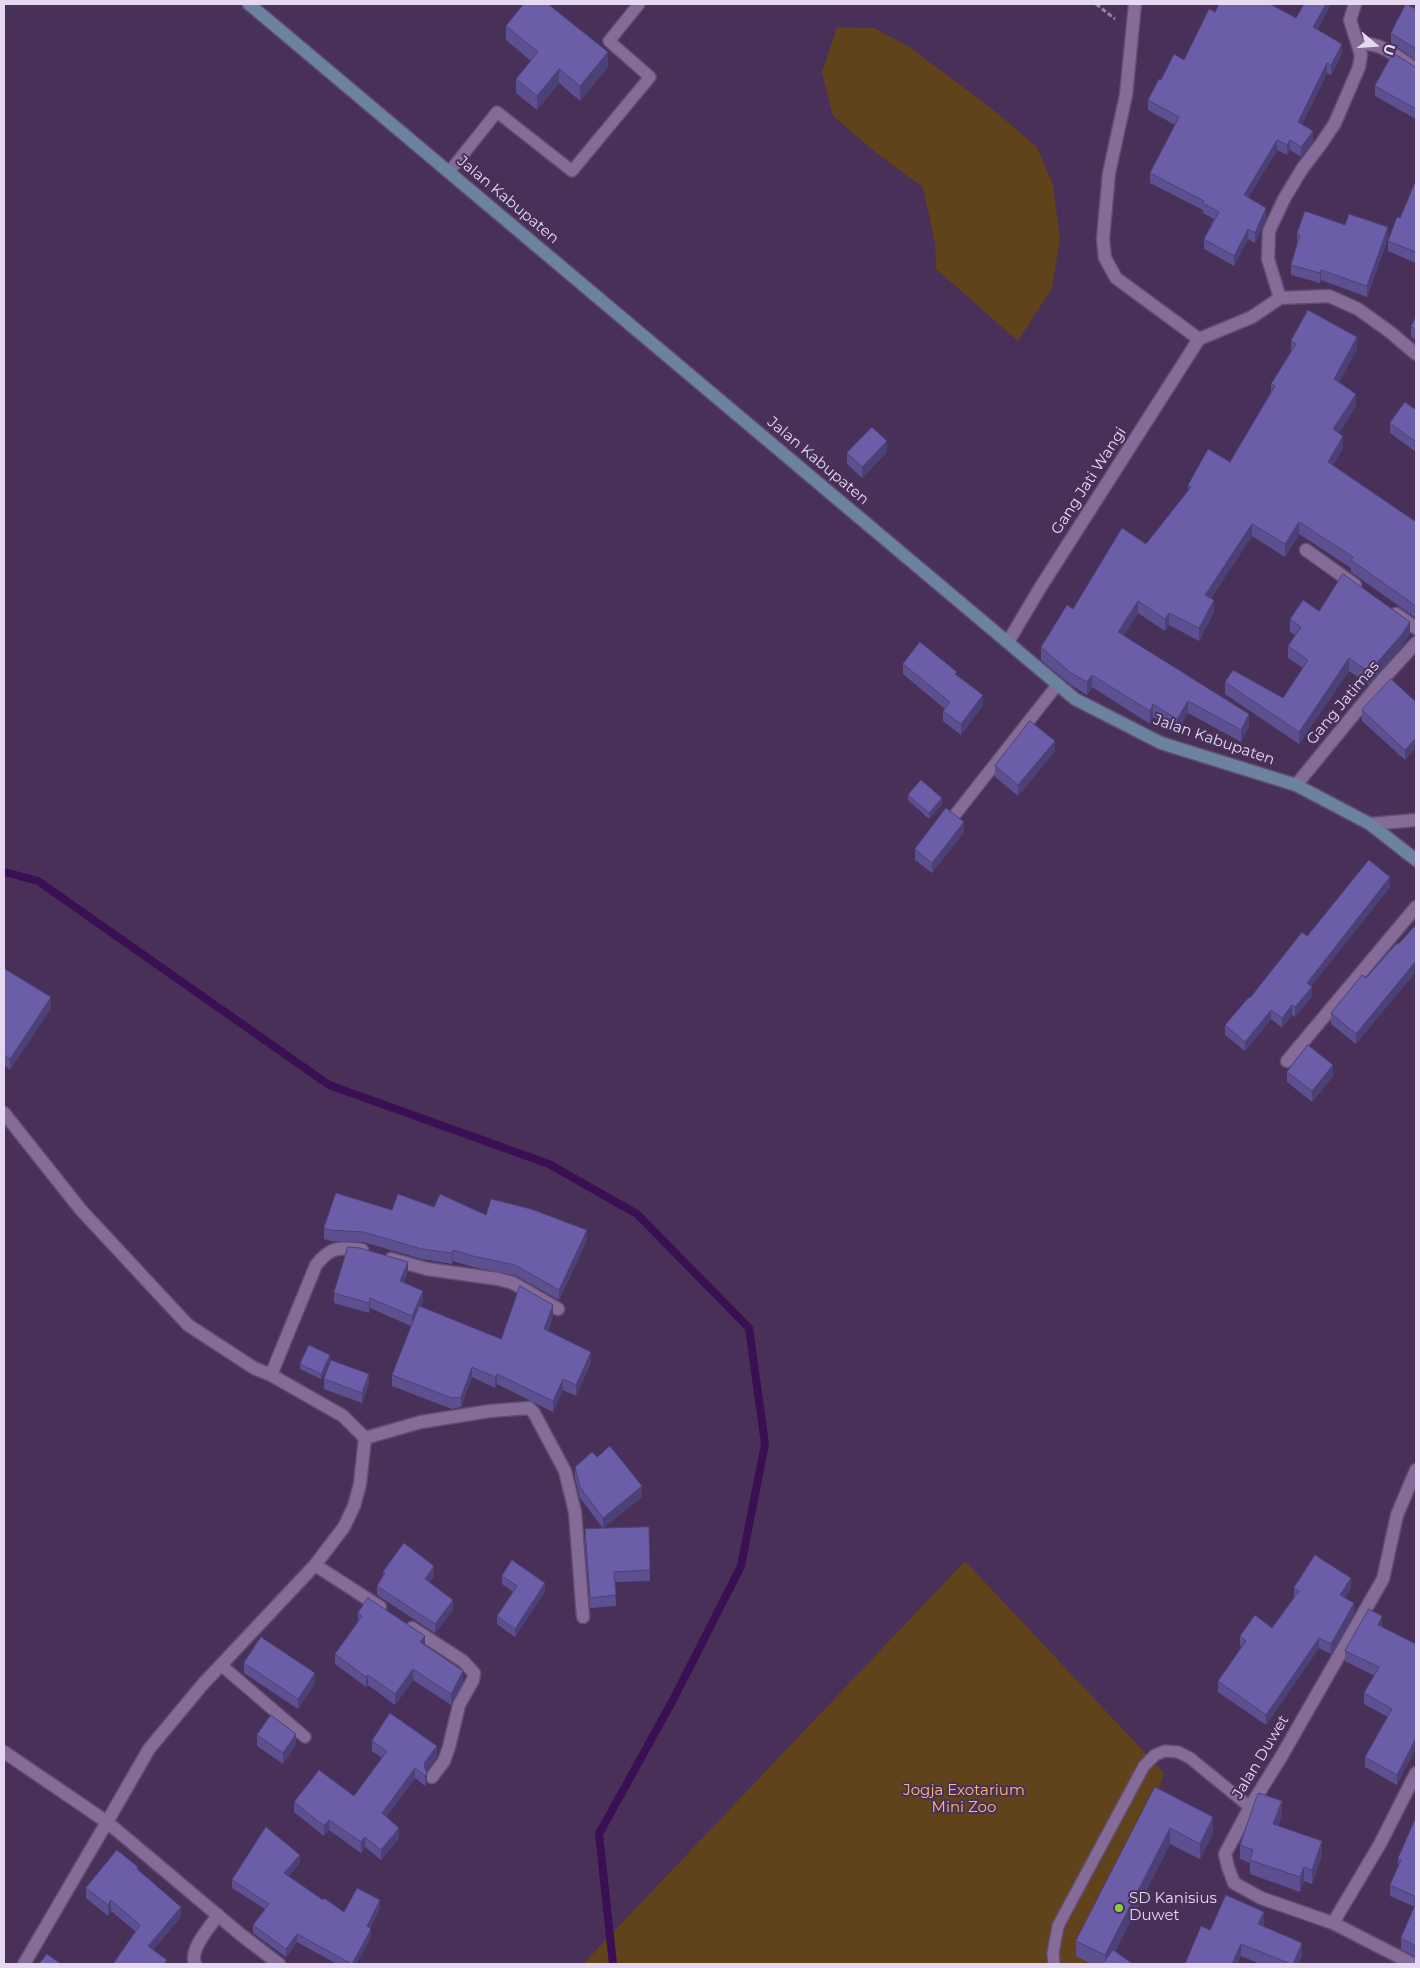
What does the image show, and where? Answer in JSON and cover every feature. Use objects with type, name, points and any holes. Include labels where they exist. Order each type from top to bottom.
[{"type":"main road","name":"Jalan Kabupaten","points":[[249,4],[1075,699],[1161,743],[1296,785],[1370,824],[1416,860]]},
{"type":"street","points":[[1135,4],[1126,95],[1110,173],[1103,239],[1105,258],[1116,278],[1199,339],[1252,317],[1280,298],[1330,296],[1358,309],[1416,354]]},
{"type":"street","points":[[1280,298],[1268,259],[1269,231],[1284,199],[1302,169],[1335,123],[1359,68],[1361,55],[1350,20],[1355,4]]},
{"type":"street","points":[[1358,45],[1366,43],[1380,46],[1416,69]]},
{"type":"street","name":"Gang Jati Wangi","points":[[1008,642],[1040,588],[1199,339]]},
{"type":"street","points":[[1306,550],[1369,595]]},
{"type":"street","points":[[1385,606],[1416,628]]},
{"type":"street","name":"Gang Jatimas","points":[[1296,785],[1383,679],[1416,643]]},
{"type":"street","points":[[1370,824],[1416,820]]},
{"type":"street","points":[[1287,1061],[1416,907]]},
{"type":"street","points":[[4,1113],[81,1210],[188,1325],[254,1368],[271,1375],[343,1416],[365,1438]]},
{"type":"street","points":[[271,1375],[316,1264],[324,1255],[335,1248],[361,1250],[420,1267],[506,1281],[558,1309]]},
{"type":"street","points":[[365,1438],[421,1422],[490,1411],[529,1408],[534,1413],[564,1471],[575,1512],[584,1617]]},
{"type":"street","points":[[24,1964],[149,1749],[202,1684],[316,1565],[344,1527],[354,1506],[360,1484],[365,1438]]},
{"type":"street","name":"Jalan Duwet","points":[[1413,1964],[1333,1923],[1262,1898],[1234,1883],[1228,1867],[1226,1854],[1250,1807],[1281,1757],[1383,1579],[1397,1515],[1416,1470]]},
{"type":"street","points":[[316,1565],[463,1661],[474,1673],[473,1680],[460,1705],[444,1761],[432,1777]]},
{"type":"street","points":[[4,1752],[107,1822],[278,1964]]},
{"type":"street","points":[[1333,1923],[1384,1836],[1416,1773]]},
{"type":"street","points":[[195,1964],[196,1948],[218,1915]]},
{"type":"lane","points":[[449,172],[497,112],[572,171],[650,77],[609,41],[639,4]]},
{"type":"lane","points":[[954,816],[1058,684]]},
{"type":"lane","points":[[221,1665],[305,1736]]},
{"type":"lane","points":[[1054,1964],[1052,1953],[1058,1926],[1144,1766],[1154,1755],[1166,1751],[1178,1752],[1190,1758],[1250,1807]]},
{"type":"green space","points":[[837,27],[874,28],[908,46],[991,108],[1037,147],[1053,185],[1060,240],[1052,288],[1018,341],[936,269],[935,244],[923,187],[884,159],[833,116],[822,72]]},
{"type":"green space","name":"Jogja Exotarium Mini Zoo","points":[[965,1561],[1164,1773],[1110,1964],[583,1964]]},
{"type":"building","points":[[524,4],[548,4],[608,52],[580,86],[559,69],[537,96],[516,79],[538,52],[506,26]]},
{"type":"building","points":[[1219,4],[1270,4],[1296,18],[1304,4],[1326,4],[1313,27],[1342,44],[1331,65],[1327,63],[1298,122],[1313,131],[1301,147],[1290,140],[1287,145],[1277,140],[1244,195],[1266,208],[1255,233],[1248,229],[1234,256],[1204,239],[1219,212],[1203,203],[1204,201],[1150,173],[1179,117],[1148,100],[1174,54],[1184,60],[1209,9],[1215,12]]},
{"type":"building","points":[[1406,4],[1416,9],[1416,49],[1391,33]]},
{"type":"building","points":[[1393,53],[1416,66],[1416,109],[1375,86]]},
{"type":"building","points":[[1416,180],[1416,252],[1388,241],[1397,217],[1400,218]]},
{"type":"building","points":[[1305,211],[1345,225],[1349,214],[1388,227],[1367,286],[1321,270],[1320,273],[1291,265],[1300,235],[1297,234]]},
{"type":"building","points":[[1308,310],[1357,337],[1334,379],[1356,394],[1333,429],[1343,436],[1328,462],[1416,522],[1416,606],[1351,560],[1353,557],[1299,522],[1285,544],[1252,524],[1205,595],[1214,600],[1199,628],[1169,613],[1165,619],[1138,601],[1118,632],[1249,714],[1241,730],[1188,701],[1177,719],[1153,704],[1150,711],[1092,675],[1087,682],[1071,673],[1041,647],[1067,605],[1073,609],[1122,528],[1146,544],[1191,487],[1188,485],[1208,449],[1230,462],[1275,386],[1271,384],[1296,344],[1291,341]]},
{"type":"building","points":[[1416,316],[1416,329],[1411,327]]},
{"type":"building","points":[[1405,402],[1416,410],[1416,442],[1390,423]]},
{"type":"building","points":[[872,427],[887,441],[862,467],[847,453]]},
{"type":"building","points":[[1343,574],[1410,622],[1369,672],[1349,658],[1299,732],[1225,682],[1233,670],[1283,698],[1308,660],[1288,646],[1301,627],[1290,619],[1303,600],[1319,611]]},
{"type":"building","points":[[920,642],[957,672],[955,674],[983,695],[961,724],[943,711],[950,702],[903,664]]},
{"type":"building","points":[[1391,679],[1416,702],[1416,738],[1405,750],[1362,710]]},
{"type":"building","points":[[1030,721],[1055,741],[1018,785],[995,766]]},
{"type":"building","points":[[921,780],[942,798],[929,813],[908,795]]},
{"type":"building","points":[[946,808],[964,822],[932,863],[915,849]]},
{"type":"building","points":[[1369,860],[1390,877],[1307,983],[1312,987],[1295,1007],[1292,1005],[1282,1018],[1271,1010],[1245,1042],[1225,1025],[1250,998],[1302,932],[1307,936]]},
{"type":"building","points":[[1416,925],[1416,961],[1356,1034],[1331,1013],[1362,975],[1366,978]]},
{"type":"building","points":[[5,969],[51,997],[10,1059],[4,1055]]},
{"type":"building","points":[[1308,1045],[1333,1065],[1312,1091],[1287,1072]]},
{"type":"building","points":[[336,1193],[392,1210],[398,1194],[434,1207],[440,1194],[486,1215],[491,1199],[531,1209],[587,1230],[559,1290],[515,1265],[453,1250],[452,1253],[422,1249],[363,1232],[324,1228]]},
{"type":"building","points":[[348,1247],[360,1248],[408,1262],[400,1281],[423,1291],[412,1316],[370,1298],[369,1303],[334,1293]]},
{"type":"building","points":[[520,1286],[553,1305],[544,1329],[591,1352],[576,1385],[563,1379],[553,1401],[497,1374],[495,1377],[472,1367],[461,1397],[452,1398],[392,1375],[419,1306],[501,1339]]},
{"type":"building","points":[[309,1345],[330,1355],[321,1374],[300,1364]]},
{"type":"building","points":[[331,1360],[369,1374],[362,1393],[324,1379]]},
{"type":"building","points":[[610,1446],[642,1486],[603,1518],[580,1487],[575,1467],[592,1452],[597,1457]]},
{"type":"building","points":[[649,1527],[650,1570],[614,1572],[616,1595],[590,1598],[585,1529]]},
{"type":"building","points":[[404,1543],[434,1566],[425,1579],[453,1600],[435,1624],[377,1586],[385,1573],[383,1572]]},
{"type":"building","points":[[1315,1555],[1351,1578],[1340,1595],[1354,1603],[1331,1644],[1319,1638],[1266,1715],[1218,1681],[1246,1641],[1240,1636],[1255,1615],[1272,1628],[1299,1591],[1294,1588]]},
{"type":"building","points":[[512,1560],[545,1583],[515,1629],[497,1616],[517,1586],[502,1576]]},
{"type":"building","points":[[368,1598],[425,1636],[420,1642],[463,1671],[451,1694],[413,1669],[395,1694],[368,1675],[366,1677],[335,1654],[362,1616],[358,1613]]},
{"type":"building","points":[[1369,1609],[1382,1616],[1378,1625],[1416,1644],[1416,1738],[1397,1775],[1365,1757],[1392,1709],[1364,1693],[1379,1667],[1345,1651]]},
{"type":"building","points":[[261,1637],[315,1673],[298,1699],[244,1663]]},
{"type":"building","points":[[390,1713],[437,1746],[425,1762],[424,1766],[427,1773],[425,1776],[415,1768],[382,1813],[399,1828],[381,1850],[365,1837],[361,1842],[329,1820],[324,1826],[294,1802],[319,1770],[354,1796],[387,1751],[372,1741]]},
{"type":"building","points":[[271,1715],[296,1734],[283,1753],[257,1735]]},
{"type":"building","name":"SD Kanisius Duwet","points":[[1155,1787],[1213,1817],[1200,1844],[1170,1828],[1105,1955],[1076,1941]]},
{"type":"building","points":[[1259,1793],[1282,1801],[1273,1824],[1322,1841],[1312,1870],[1304,1867],[1300,1877],[1250,1860],[1253,1850],[1240,1845]]},
{"type":"building","points":[[1416,1817],[1416,1897],[1390,1885],[1401,1860],[1398,1859]]},
{"type":"building","points":[[266,1827],[300,1855],[284,1873],[323,1900],[324,1898],[344,1912],[357,1888],[380,1900],[367,1926],[371,1929],[352,1964],[297,1934],[286,1949],[253,1925],[269,1904],[232,1880]]},
{"type":"building","points":[[117,1850],[181,1907],[148,1946],[167,1960],[164,1964],[113,1964],[140,1925],[111,1900],[108,1905],[86,1888]]},
{"type":"building","points":[[1226,1895],[1264,1912],[1258,1924],[1302,1943],[1293,1964],[1241,1944],[1232,1964],[1185,1964],[1201,1926],[1210,1930]]},
{"type":"building","points":[[1416,1903],[1416,1946],[1401,1938]]},
{"type":"building","points":[[1113,1950],[1133,1964],[1103,1964]]},
{"type":"building","points":[[47,1954],[61,1964],[39,1964]]},
{"type":"waterway","points":[[4,872],[38,881],[329,1085],[549,1164],[637,1214],[749,1328],[765,1444],[741,1566],[673,1700],[599,1834],[613,1964]]},
{"type":"place","name":"SD Kanisius Duwet","points":[[1119,1908]]}]
